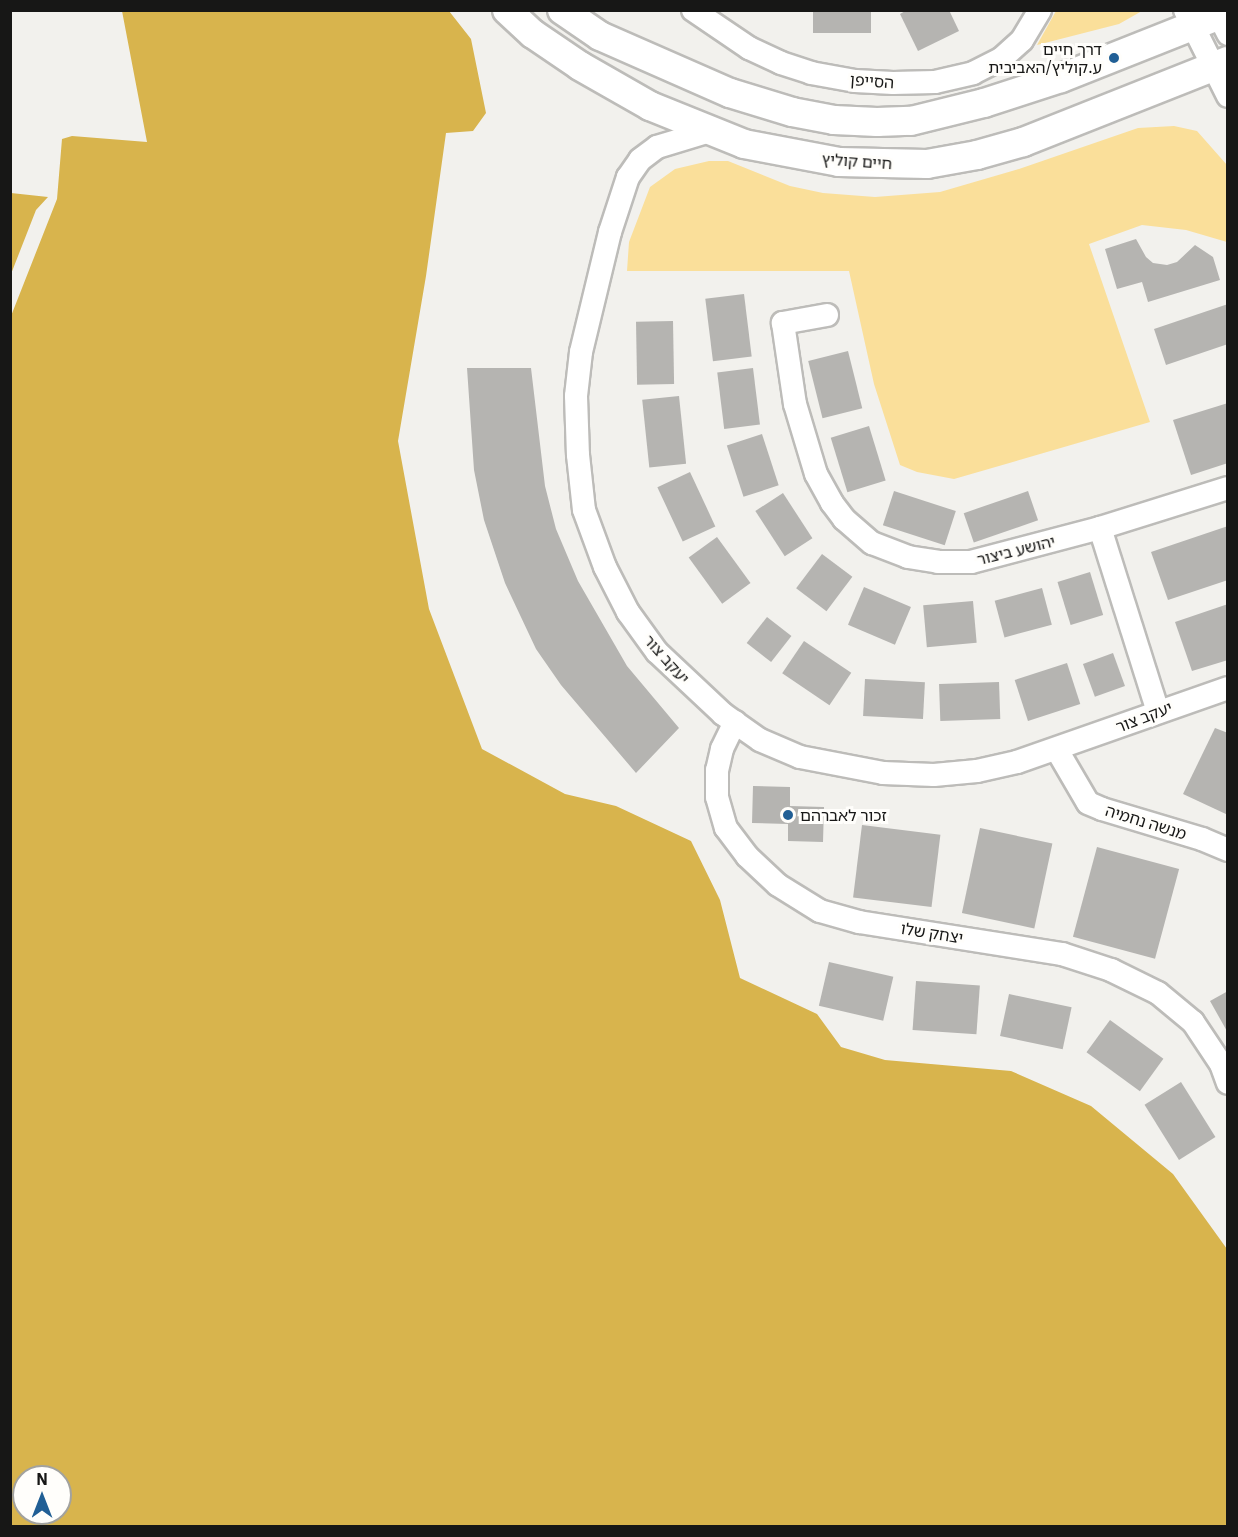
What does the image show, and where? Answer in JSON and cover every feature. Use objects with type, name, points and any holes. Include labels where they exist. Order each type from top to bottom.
[{"type":"main road","name":"חיים קוליץ","points":[[507,10],[533,34],[580,66],[650,106],[744,144],[829,160],[927,164],[977,155],[1023,142],[1220,64]]},
{"type":"main road","points":[[562,10],[600,36],[730,93],[792,112],[834,120],[877,122],[911,121],[984,103],[1061,78],[1189,18],[1222,18]]},
{"type":"street","name":"הסייפן","points":[[693,10],[749,48],[781,63],[811,73],[855,81],[893,83],[935,82],[973,73],[1001,59],[1022,40],[1040,10]]},
{"type":"street","points":[[1189,18],[1220,64],[1227,96]]},
{"type":"street","name":"יעקב צור","points":[[710,131],[657,147],[640,160],[628,177],[610,232],[581,352],[576,396],[578,454],[584,510],[605,567],[628,612],[657,652],[692,686],[760,740],[800,757],[884,773],[934,775],[977,771],[1057,750],[1227,688]]},
{"type":"street","name":"יהושע ביצור","points":[[827,315],[783,323],[795,404],[816,474],[832,503],[844,519],[872,543],[908,557],[938,562],[971,562],[1100,528],[1227,488]]},
{"type":"street","points":[[1100,528],[1158,712]]},
{"type":"street","name":"יצחק שלו","points":[[735,722],[722,749],[717,770],[717,797],[726,828],[747,856],[778,885],[820,912],[859,922],[1062,954],[1111,970],[1158,993],[1193,1022],[1221,1064],[1227,1083]]},
{"type":"street","name":"מנשה נחמיה","points":[[1057,750],[1088,803],[1202,839],[1227,850]]},
{"type":"shaded area","points":[[122,11],[449,11],[471,39],[486,113],[473,131],[446,133],[426,276],[398,441],[429,609],[482,749],[565,794],[616,806],[691,841],[720,900],[740,978],[817,1014],[841,1047],[885,1060],[1011,1071],[1091,1106],[1173,1174],[1227,1249],[1227,1526],[11,1526],[11,316],[57,199],[62,139],[72,136],[147,142]]},
{"type":"shaded area","points":[[1056,11],[1142,11],[1119,24],[1037,45]]},
{"type":"shaded area","points":[[1174,126],[1197,131],[1227,165],[1227,242],[1186,230],[1142,225],[1089,244],[1150,422],[954,479],[917,472],[900,465],[874,384],[849,271],[627,271],[629,242],[650,187],[675,169],[709,161],[728,161],[790,186],[823,193],[875,197],[940,192],[1019,169],[1138,128]]},
{"type":"shaded area","points":[[11,193],[48,197],[36,210],[11,274]]},
{"type":"building","points":[[813,10],[871,10],[871,33],[813,33]]},
{"type":"building","points":[[907,10],[949,10],[959,31],[918,51],[900,14]]},
{"type":"building","points":[[1136,239],[1146,257],[1153,263],[1167,265],[1177,262],[1195,245],[1213,257],[1220,280],[1148,302],[1142,282],[1117,289],[1105,249]]},
{"type":"building","points":[[744,294],[752,357],[713,361],[705,299]]},
{"type":"building","points":[[1228,304],[1228,344],[1166,365],[1154,329]]},
{"type":"building","points":[[673,321],[674,384],[637,385],[636,322]]},
{"type":"building","points":[[848,351],[862,408],[822,418],[808,361]]},
{"type":"building","points":[[467,368],[531,368],[545,486],[556,529],[578,581],[627,666],[679,728],[636,773],[561,685],[536,649],[505,583],[484,520],[474,470]]},
{"type":"building","points":[[753,368],[760,425],[724,429],[717,372]]},
{"type":"building","points":[[679,396],[686,464],[649,467],[642,400]]},
{"type":"building","points":[[1228,403],[1228,463],[1191,475],[1173,420]]},
{"type":"building","points":[[869,426],[886,481],[847,492],[831,438]]},
{"type":"building","points":[[762,434],[779,485],[743,497],[727,445]]},
{"type":"building","points":[[690,472],[715,526],[683,542],[657,487]]},
{"type":"building","points":[[894,491],[956,511],[945,545],[883,525]]},
{"type":"building","points":[[1028,491],[1038,520],[974,542],[964,513]]},
{"type":"building","points":[[783,493],[812,538],[785,556],[755,511]]},
{"type":"building","points":[[1228,526],[1228,580],[1168,600],[1151,552]]},
{"type":"building","points":[[717,537],[751,583],[722,604],[689,558]]},
{"type":"building","points":[[822,554],[852,577],[826,611],[796,588]]},
{"type":"building","points":[[1090,572],[1103,615],[1071,625],[1057,582]]},
{"type":"building","points":[[864,587],[911,607],[895,645],[848,625]]},
{"type":"building","points":[[1042,588],[1052,625],[1005,637],[995,601]]},
{"type":"building","points":[[973,601],[977,643],[927,647],[923,605]]},
{"type":"building","points":[[1228,604],[1228,660],[1192,671],[1175,622]]},
{"type":"building","points":[[767,617],[791,636],[771,662],[747,643]]},
{"type":"building","points":[[804,641],[851,673],[829,705],[782,673]]},
{"type":"building","points":[[1113,653],[1125,686],[1095,697],[1083,664]]},
{"type":"building","points":[[1067,663],[1080,704],[1028,721],[1015,680]]},
{"type":"building","points":[[865,679],[925,682],[923,719],[863,716]]},
{"type":"building","points":[[999,682],[1000,719],[940,721],[939,684]]},
{"type":"building","points":[[1215,728],[1228,733],[1228,815],[1183,794]]},
{"type":"building","name":"זכור לאברהם","points":[[753,786],[790,787],[790,806],[824,807],[823,842],[788,841],[788,824],[752,823]]},
{"type":"building","points":[[862,825],[940,835],[932,907],[853,897]]},
{"type":"building","points":[[980,828],[1052,843],[1034,928],[962,913]]},
{"type":"building","points":[[1097,847],[1179,869],[1155,959],[1073,937]]},
{"type":"building","points":[[829,962],[893,977],[883,1021],[819,1006]]},
{"type":"building","points":[[916,981],[980,985],[976,1034],[913,1030]]},
{"type":"building","points":[[1228,991],[1228,1033],[1210,1001]]},
{"type":"building","points":[[1009,994],[1072,1007],[1063,1049],[1000,1036]]},
{"type":"building","points":[[1110,1020],[1163,1059],[1140,1091],[1086,1052]]},
{"type":"building","points":[[1181,1082],[1215,1137],[1179,1160],[1145,1105]]},
{"type":"place","name":"דרך חיים ע.קוליץ/האביבית","points":[[1114,58]]},
{"type":"place","name":"זכור לאברהם","points":[[788,815]]}]
